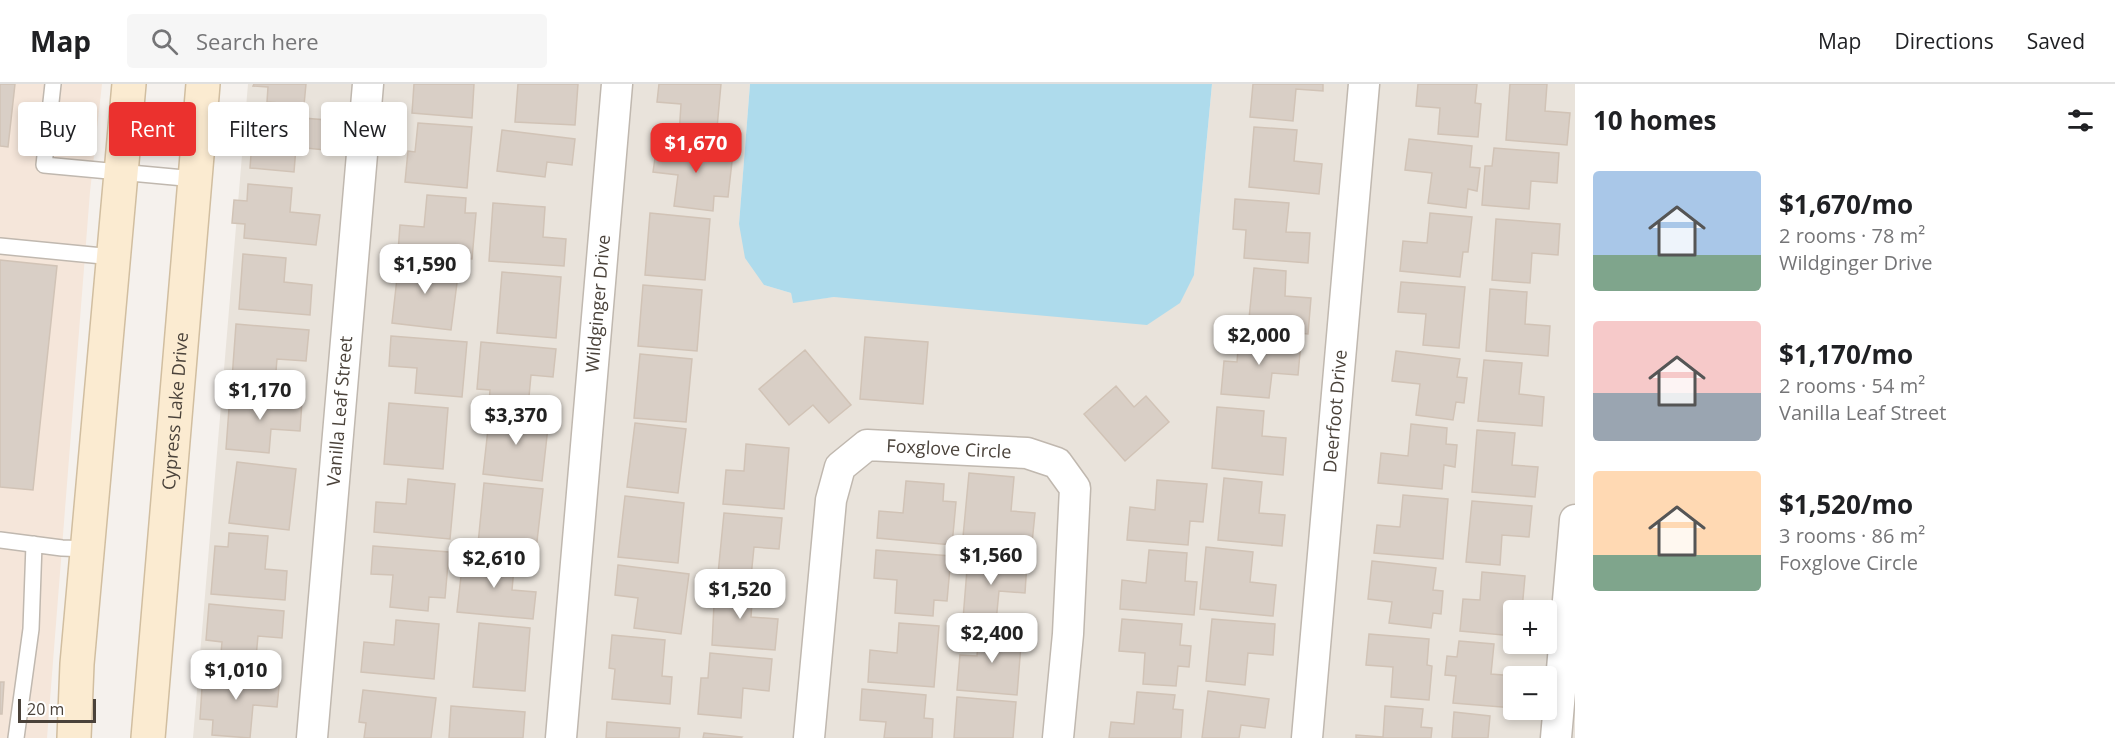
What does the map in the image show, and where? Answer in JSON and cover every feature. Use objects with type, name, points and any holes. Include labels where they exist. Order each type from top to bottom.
[{"type":"main road","points":[[74,738],[77,664],[129,84]]},
{"type":"main road","name":"Cypress Lake Drive","points":[[148,738],[203,84]]},
{"type":"street","name":"Vanilla Leaf Street","points":[[312,738],[368,84]]},
{"type":"street","name":"Wildginger Drive","points":[[561,738],[617,84]]},
{"type":"street","name":"Deerfoot Drive","points":[[1307,738],[1364,84]]},
{"type":"street","name":"Foxglove Circle","points":[[809,738],[831,500],[840,467],[867,445],[1027,453],[1057,463],[1075,488],[1068,634],[1058,738]]},
{"type":"street","points":[[1556,738],[1575,520]]},
{"type":"lane","points":[[53,84],[44,165],[195,179]]},
{"type":"lane","points":[[0,246],[113,257]]},
{"type":"lane","points":[[0,540],[88,549]]},
{"type":"lane","points":[[16,738],[31,629],[34,544]]},
{"type":"shaded area","points":[[0,84],[102,84],[97,129],[97,102],[18,102],[18,156],[94,156],[47,738],[0,738]]},
{"type":"shaded area","points":[[248,84],[750,84],[739,224],[764,285],[791,293],[793,302],[834,297],[1194,275],[1212,84],[1575,84],[1575,738],[193,738],[242,156],[309,156],[309,102],[246,102]]},
{"type":"water","points":[[750,84],[1212,84],[1194,275],[1180,303],[1147,325],[834,297],[793,303],[791,293],[764,285],[745,258],[739,224]]},
{"type":"building","points":[[0,84],[15,84],[8,147],[0,146]]},
{"type":"building","points":[[254,84],[306,84],[304,102],[267,102],[268,87],[253,86]]},
{"type":"building","points":[[414,84],[474,84],[472,118],[412,113]]},
{"type":"building","points":[[518,84],[578,84],[575,125],[515,122]]},
{"type":"building","points":[[659,84],[721,84],[716,139],[679,136],[681,104],[657,102]]},
{"type":"building","points":[[1253,84],[1323,84],[1323,91],[1296,89],[1293,121],[1250,117]]},
{"type":"building","points":[[1418,84],[1477,84],[1475,103],[1481,104],[1478,137],[1438,134],[1440,108],[1416,106]]},
{"type":"building","points":[[1510,84],[1547,84],[1545,111],[1570,113],[1567,145],[1506,140]]},
{"type":"building","points":[[309,119],[321,120],[321,150],[309,148]]},
{"type":"building","points":[[418,123],[472,127],[467,188],[405,182],[408,151],[415,152]]},
{"type":"building","points":[[1254,127],[1297,130],[1294,161],[1322,164],[1319,194],[1249,187]]},
{"type":"building","points":[[502,130],[575,139],[572,165],[547,162],[545,177],[497,171]]},
{"type":"building","points":[[1409,139],[1472,146],[1470,167],[1480,168],[1477,191],[1468,189],[1466,208],[1428,203],[1432,173],[1405,170]]},
{"type":"building","points":[[657,144],[733,153],[728,197],[714,196],[713,211],[674,206],[678,175],[653,172]]},
{"type":"building","points":[[1494,148],[1559,153],[1557,183],[1531,181],[1529,209],[1482,205],[1485,166],[1492,166]]},
{"type":"building","points":[[251,156],[295,156],[294,172],[250,168]]},
{"type":"building","points":[[248,184],[292,188],[290,212],[320,215],[316,245],[244,238],[245,224],[232,223],[234,200],[247,201]]},
{"type":"building","points":[[427,195],[466,198],[465,213],[476,213],[472,259],[398,252],[400,225],[424,227]]},
{"type":"building","points":[[1235,199],[1289,203],[1286,232],[1310,233],[1308,263],[1244,258],[1246,230],[1233,229]]},
{"type":"building","points":[[493,203],[545,207],[543,237],[566,239],[564,266],[489,261]]},
{"type":"building","points":[[650,213],[710,219],[705,280],[645,275]]},
{"type":"building","points":[[1430,213],[1472,217],[1468,252],[1463,252],[1460,277],[1400,271],[1403,241],[1427,243]]},
{"type":"building","points":[[1496,219],[1560,224],[1558,255],[1532,253],[1530,283],[1492,280]]},
{"type":"building","points":[[243,254],[286,258],[284,282],[312,285],[310,315],[239,309]]},
{"type":"building","points":[[0,260],[57,266],[33,490],[0,487]]},
{"type":"building","points":[[399,260],[459,267],[451,330],[392,323]]},
{"type":"building","points":[[1254,268],[1286,271],[1285,296],[1311,298],[1308,334],[1248,329]]},
{"type":"building","points":[[502,272],[561,277],[556,338],[497,333]]},
{"type":"building","points":[[1401,282],[1465,287],[1459,348],[1423,345],[1426,314],[1398,312]]},
{"type":"building","points":[[643,285],[702,290],[697,351],[638,346]]},
{"type":"building","points":[[1490,289],[1527,292],[1525,324],[1550,326],[1548,356],[1486,351]]},
{"type":"building","points":[[236,324],[309,330],[306,361],[277,359],[275,383],[232,379]]},
{"type":"building","points":[[391,336],[467,342],[462,397],[415,393],[417,368],[389,366]]},
{"type":"building","points":[[865,337],[928,342],[923,404],[860,399]]},
{"type":"building","points":[[1239,337],[1301,342],[1298,375],[1272,373],[1269,398],[1221,394],[1224,361],[1237,362]]},
{"type":"building","points":[[481,342],[556,349],[553,377],[531,375],[528,407],[489,403],[490,390],[477,389]]},
{"type":"building","points":[[805,350],[851,405],[829,423],[813,405],[789,425],[759,389]]},
{"type":"building","points":[[1396,351],[1460,359],[1457,377],[1467,378],[1464,403],[1456,402],[1453,420],[1416,415],[1420,384],[1392,381]]},
{"type":"building","points":[[640,354],[692,359],[686,422],[634,418]]},
{"type":"building","points":[[1484,360],[1522,363],[1519,394],[1544,397],[1542,426],[1478,421]]},
{"type":"building","points":[[1116,386],[1134,407],[1146,396],[1169,422],[1125,461],[1084,414]]},
{"type":"building","points":[[230,395],[302,401],[300,431],[271,429],[269,453],[226,449]]},
{"type":"building","points":[[389,403],[448,408],[443,469],[384,464]]},
{"type":"building","points":[[1217,407],[1264,411],[1262,436],[1286,438],[1283,475],[1212,468]]},
{"type":"building","points":[[490,411],[549,418],[542,481],[483,474]]},
{"type":"building","points":[[635,423],[686,429],[678,493],[627,487]]},
{"type":"building","points":[[1411,424],[1447,428],[1446,444],[1457,445],[1455,467],[1444,465],[1442,489],[1378,483],[1381,453],[1408,456]]},
{"type":"building","points":[[1477,430],[1515,433],[1512,465],[1538,467],[1535,497],[1472,492]]},
{"type":"building","points":[[746,444],[789,448],[784,509],[723,504],[726,470],[744,471]]},
{"type":"building","points":[[237,462],[296,469],[289,530],[229,523]]},
{"type":"building","points":[[969,473],[1014,477],[1011,511],[1035,513],[1032,543],[963,537]]},
{"type":"building","points":[[1224,478],[1262,482],[1259,513],[1285,515],[1282,546],[1218,540]]},
{"type":"building","points":[[408,479],[455,484],[450,539],[374,532],[376,502],[406,504]]},
{"type":"building","points":[[1157,480],[1207,484],[1203,522],[1190,521],[1188,545],[1127,540],[1130,507],[1155,510]]},
{"type":"building","points":[[906,481],[944,484],[943,501],[956,502],[952,545],[877,538],[879,511],[903,513]]},
{"type":"building","points":[[484,483],[543,489],[536,550],[478,544]]},
{"type":"building","points":[[1403,495],[1448,499],[1443,559],[1374,553],[1377,525],[1400,527]]},
{"type":"building","points":[[625,496],[684,503],[678,563],[618,557]]},
{"type":"building","points":[[1472,501],[1532,506],[1529,537],[1502,535],[1500,565],[1466,562]]},
{"type":"building","points":[[724,513],[782,518],[779,549],[754,547],[751,577],[718,574]]},
{"type":"building","points":[[229,533],[268,536],[265,569],[287,571],[285,600],[211,594],[215,546],[228,547]]},
{"type":"building","points":[[373,546],[449,552],[445,598],[429,597],[428,611],[390,607],[393,575],[371,574]]},
{"type":"building","points":[[1206,547],[1253,552],[1250,582],[1276,585],[1273,616],[1200,609]]},
{"type":"building","points":[[876,550],[951,556],[947,601],[934,600],[933,616],[895,613],[897,580],[874,578]]},
{"type":"building","points":[[1149,550],[1187,553],[1185,581],[1197,582],[1194,615],[1120,609],[1122,580],[1146,583]]},
{"type":"building","points":[[476,553],[515,557],[512,590],[536,592],[533,619],[457,612],[462,567],[475,568]]},
{"type":"building","points":[[968,557],[1027,562],[1025,593],[999,591],[996,622],[963,619]]},
{"type":"building","points":[[1372,561],[1436,568],[1433,590],[1443,591],[1441,614],[1433,613],[1431,628],[1389,623],[1392,602],[1368,599]]},
{"type":"building","points":[[618,565],[689,574],[681,634],[634,628],[638,598],[615,595]]},
{"type":"building","points":[[1482,572],[1525,576],[1523,600],[1503,600],[1503,635],[1460,631],[1463,599],[1480,600]]},
{"type":"building","points":[[715,583],[753,587],[751,617],[778,619],[775,650],[712,645]]},
{"type":"building","points":[[209,604],[284,611],[282,638],[258,636],[255,668],[220,665],[222,642],[206,640]]},
{"type":"building","points":[[1122,619],[1182,624],[1180,645],[1191,646],[1189,667],[1178,666],[1176,686],[1143,684],[1145,653],[1119,651]]},
{"type":"building","points":[[1212,619],[1275,624],[1273,655],[1248,653],[1245,685],[1206,681]]},
{"type":"building","points":[[396,620],[439,624],[434,679],[361,672],[364,642],[394,645]]},
{"type":"building","points":[[479,623],[530,628],[525,691],[473,687]]},
{"type":"building","points":[[899,623],[939,626],[934,687],[868,682],[870,650],[897,653]]},
{"type":"building","points":[[979,629],[1022,632],[1017,695],[957,690],[960,655],[977,656]]},
{"type":"building","points":[[1369,634],[1429,639],[1427,665],[1432,666],[1429,700],[1391,697],[1393,667],[1366,665]]},
{"type":"building","points":[[612,635],[665,640],[662,676],[672,677],[670,704],[612,699],[615,669],[609,668]]},
{"type":"building","points":[[1459,641],[1494,644],[1491,674],[1503,675],[1503,707],[1453,703],[1456,676],[1445,675],[1447,656],[1457,657]]},
{"type":"building","points":[[710,653],[772,659],[769,691],[743,688],[741,718],[698,714],[701,678],[708,678]]},
{"type":"building","points":[[203,672],[280,677],[277,707],[253,705],[250,738],[212,735],[213,720],[200,719]]},
{"type":"building","points":[[0,682],[4,682],[2,714],[0,714]]},
{"type":"building","points":[[862,689],[926,695],[924,718],[933,719],[932,738],[884,738],[886,722],[860,720]]},
{"type":"building","points":[[363,690],[436,698],[431,738],[364,738],[366,723],[359,722]]},
{"type":"building","points":[[1208,691],[1269,699],[1265,728],[1241,725],[1239,738],[1202,738]]},
{"type":"building","points":[[1137,692],[1175,695],[1173,709],[1183,710],[1181,738],[1109,738],[1111,722],[1134,724]]},
{"type":"building","points":[[957,697],[1016,702],[1013,738],[954,738]]},
{"type":"building","points":[[451,706],[525,712],[523,738],[449,738]]},
{"type":"building","points":[[1385,706],[1423,709],[1421,727],[1432,728],[1431,738],[1356,738],[1356,735],[1383,737]]},
{"type":"building","points":[[1454,712],[1490,716],[1488,738],[1452,738]]},
{"type":"building","points":[[607,722],[680,728],[679,738],[606,738]]},
{"type":"building","points":[[704,733],[742,737],[703,738]]}]
